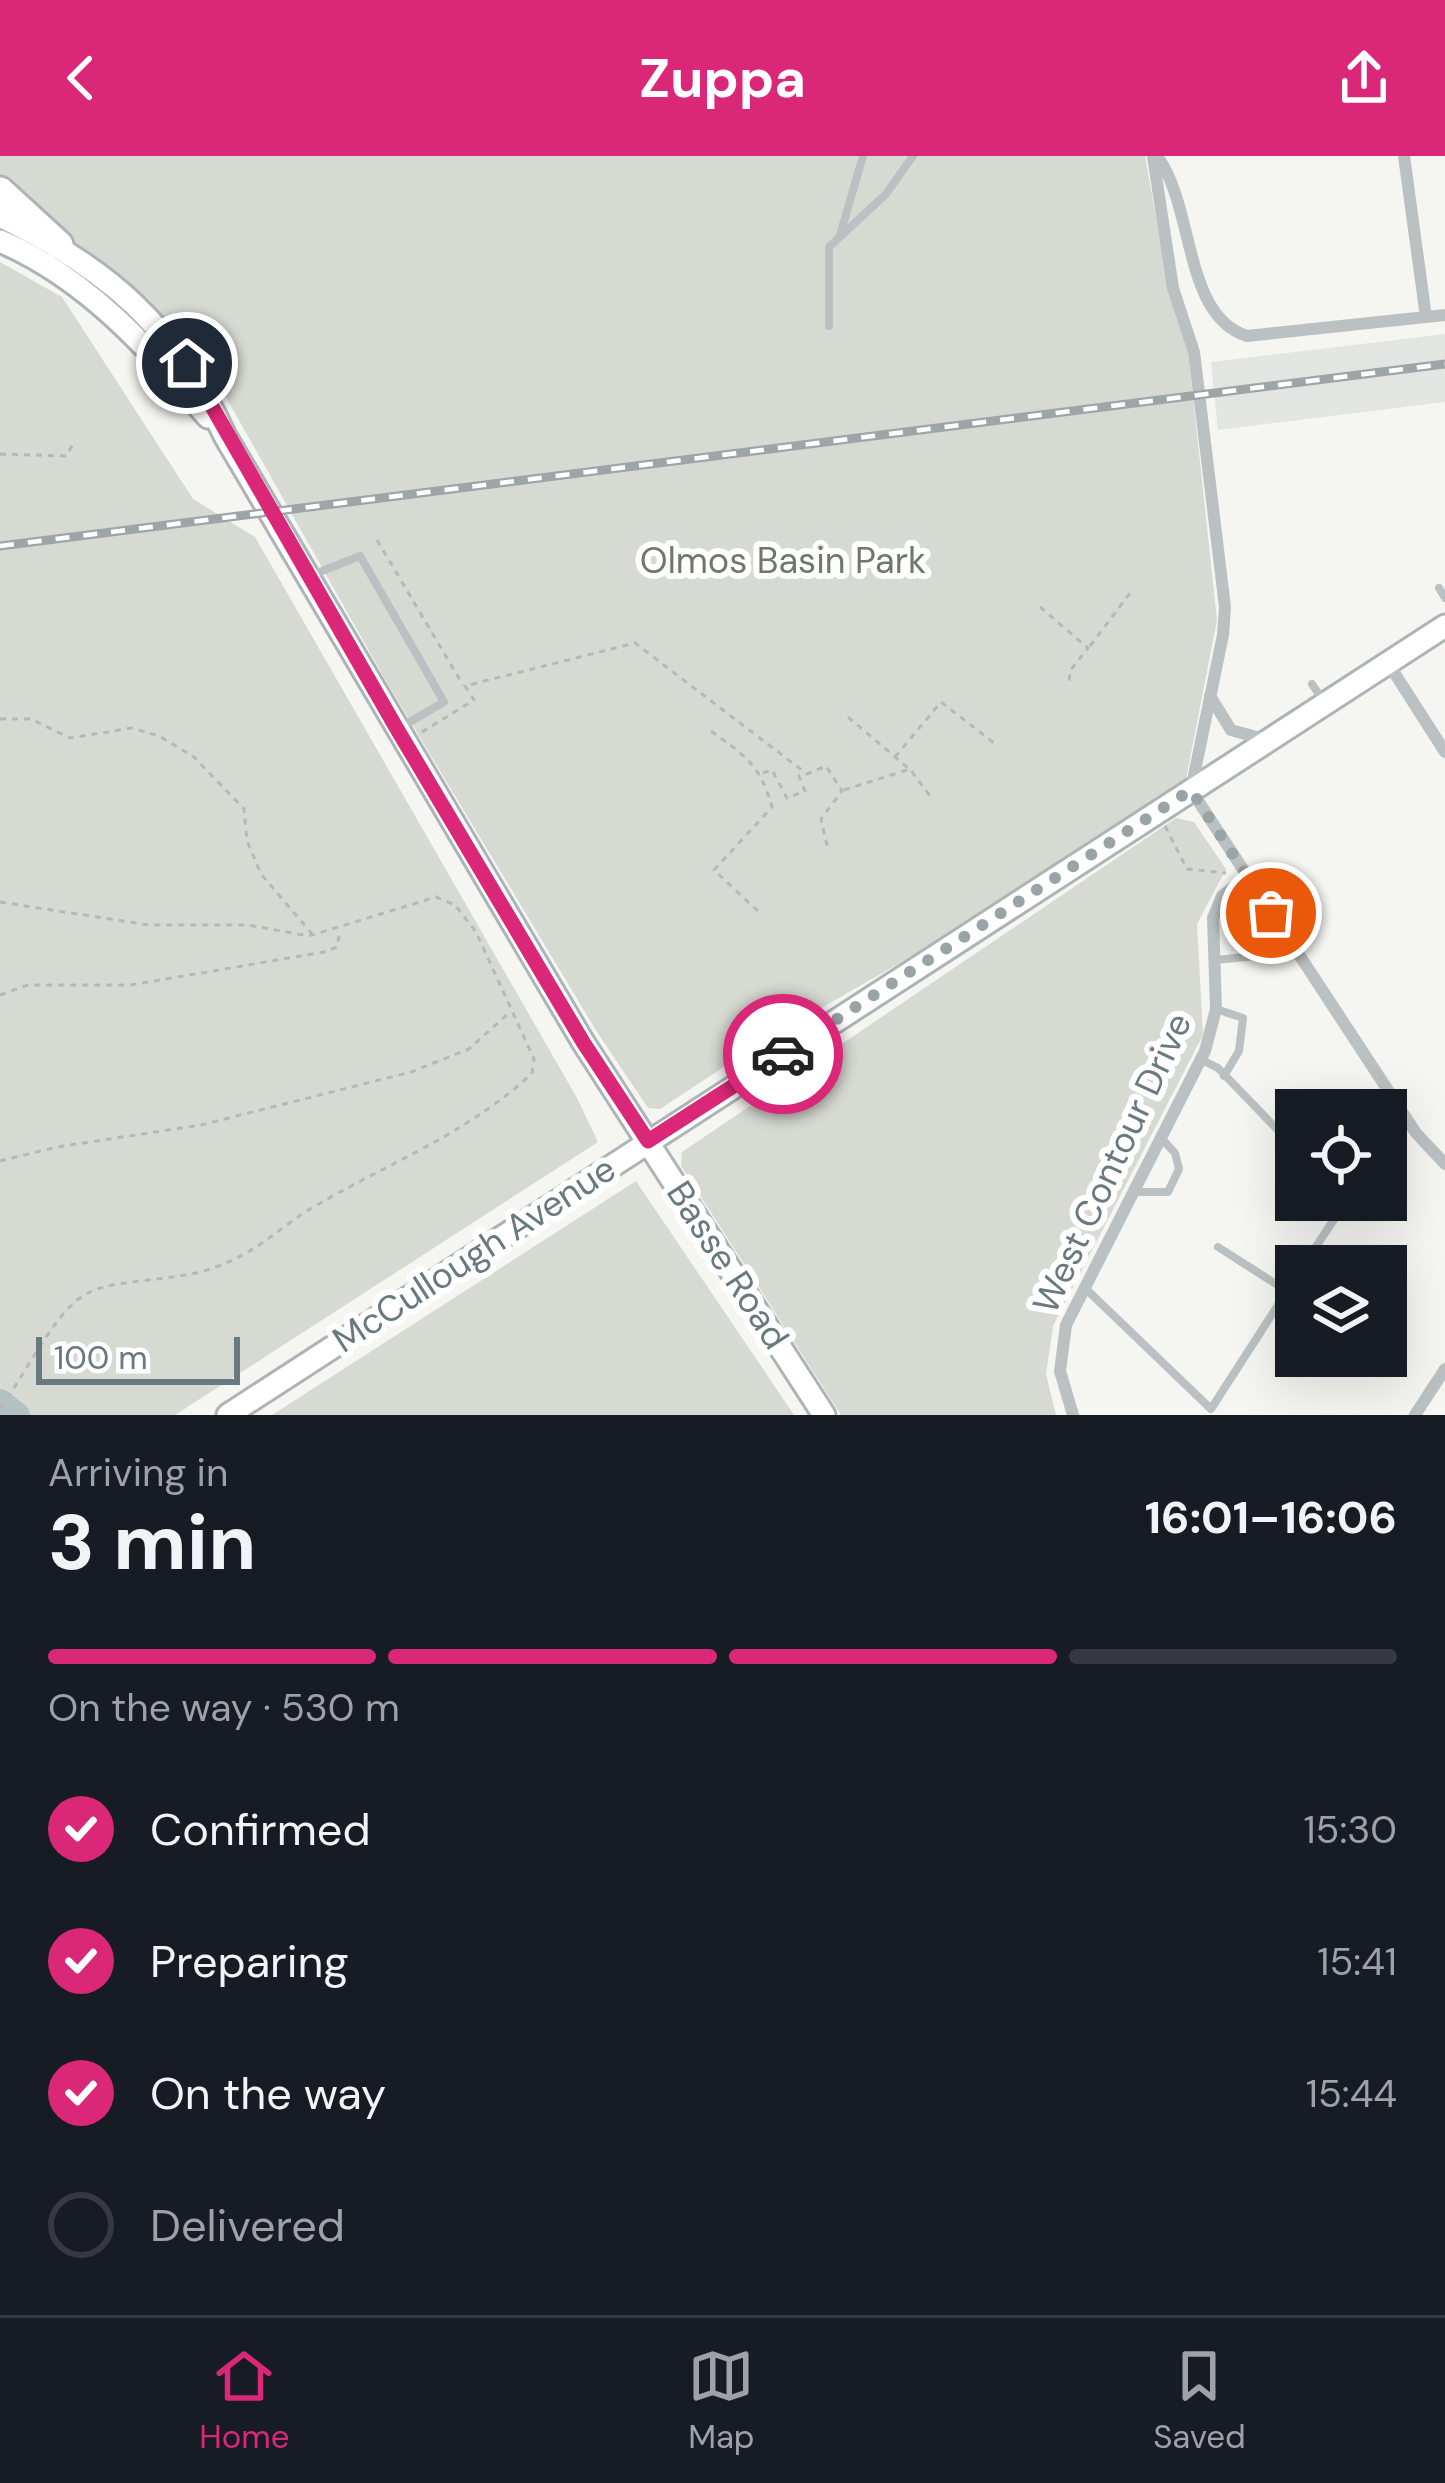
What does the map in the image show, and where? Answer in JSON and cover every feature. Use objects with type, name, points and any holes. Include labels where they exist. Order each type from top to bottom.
[{"type":"highway","points":[[0,191],[59,244]]},
{"type":"main road","name":"Basse Road","points":[[0,216],[59,244],[105,277],[173,343],[200,382],[225,436],[583,1042],[824,1415]]},
{"type":"main road","name":"Basse Road","points":[[0,241],[57,273],[112,314],[225,436]]},
{"type":"main road","name":"McCullough Avenue","points":[[228,1415],[1268,740],[1319,694],[1388,663],[1445,626]]},
{"type":"street","points":[[1155,156],[1178,190],[1204,296],[1215,317],[1231,331],[1247,336],[1445,315]]},
{"type":"street","points":[[1155,156],[1173,288],[1194,352],[1225,607],[1191,790],[1416,1133],[1445,1164]]},
{"type":"street","points":[[1405,156],[1426,317]]},
{"type":"street","points":[[1388,663],[1445,752]]},
{"type":"street","points":[[1210,696],[1232,730],[1268,740]]},
{"type":"street","name":"West Contour Drive","points":[[1073,1415],[1064,1394],[1060,1348],[1066,1325],[1202,1060],[1216,1009],[1210,933],[1216,905],[1247,877]]},
{"type":"street","points":[[1415,1415],[1445,1369]]},
{"type":"lane","points":[[839,239],[862,156]]},
{"type":"lane","points":[[829,326],[829,247],[886,194],[913,156]]},
{"type":"lane","points":[[308,577],[360,556],[444,702],[397,729]]},
{"type":"lane","points":[[1438,588],[1445,598]]},
{"type":"lane","points":[[1214,960],[1267,955]]},
{"type":"lane","points":[[1216,1009],[1243,1018],[1245,1030],[1225,1076]]},
{"type":"lane","points":[[1202,1060],[1225,1076],[1275,1127]]},
{"type":"lane","points":[[1134,1192],[1161,1195],[1174,1180],[1179,1161],[1161,1138]]},
{"type":"lane","points":[[1218,1247],[1275,1283]]},
{"type":"lane","points":[[1084,1288],[1213,1412],[1275,1311]]},
{"type":"path","points":[[0,454],[66,456],[71,446]]},
{"type":"path","points":[[376,540],[475,700],[422,732]]},
{"type":"path","points":[[1069,684],[1070,671],[1130,593]]},
{"type":"path","points":[[1040,607],[1088,648]]},
{"type":"path","points":[[465,686],[635,643],[807,774]]},
{"type":"path","points":[[895,757],[941,702],[998,746]]},
{"type":"path","points":[[848,716],[910,769],[934,800]]},
{"type":"path","points":[[0,719],[31,719],[70,738],[131,728],[158,736],[194,758],[244,809],[248,841],[261,874],[314,935]]},
{"type":"path","points":[[711,730],[764,776]]},
{"type":"path","points":[[760,913],[714,870],[772,807],[762,771],[772,770],[788,798],[805,791],[799,776],[826,766],[842,791]]},
{"type":"path","points":[[828,849],[820,819],[842,791],[910,769]]},
{"type":"path","points":[[1164,824],[1187,868],[1226,873]]},
{"type":"path","points":[[0,902],[149,925],[248,925],[314,935],[436,896],[455,905],[476,932],[534,1059],[532,1073],[512,1092],[315,1205],[258,1251],[188,1277],[110,1286],[86,1294],[66,1310],[0,1408]]},
{"type":"path","points":[[0,995],[28,985],[131,985],[324,952],[338,947],[340,929]]},
{"type":"path","points":[[0,1161],[57,1147],[202,1125],[411,1072],[469,1049],[510,1012]]},
{"type":"shaded area","points":[[1445,334],[1445,402],[1218,430],[1211,362]]},
{"type":"green space","name":"Olmos Basin Park","points":[[0,156],[1145,156],[1168,285],[1188,350],[1217,620],[1186,779],[917,953],[757,1045],[660,1109],[648,1108],[597,1032],[386,681],[214,376],[148,299],[0,182]]},
{"type":"green space","points":[[0,262],[62,297],[193,499],[255,537],[598,1142],[175,1415],[0,1415]]},
{"type":"green space","points":[[1176,818],[1194,822],[1226,869],[1197,924],[1203,1035],[1053,1326],[1046,1374],[1056,1415],[841,1415],[681,1166],[682,1152]]},
{"type":"green space","points":[[636,1181],[794,1415],[272,1415]]},
{"type":"waterway","points":[[0,1401],[18,1415]]},
{"type":"railway","points":[[0,546],[1445,364]]},
{"type":"way so far","points":[[783,1054],[1191,790],[1271,913]]},
{"type":"route","points":[[187,363],[397,729],[583,1042],[648,1141],[783,1054]]}]
